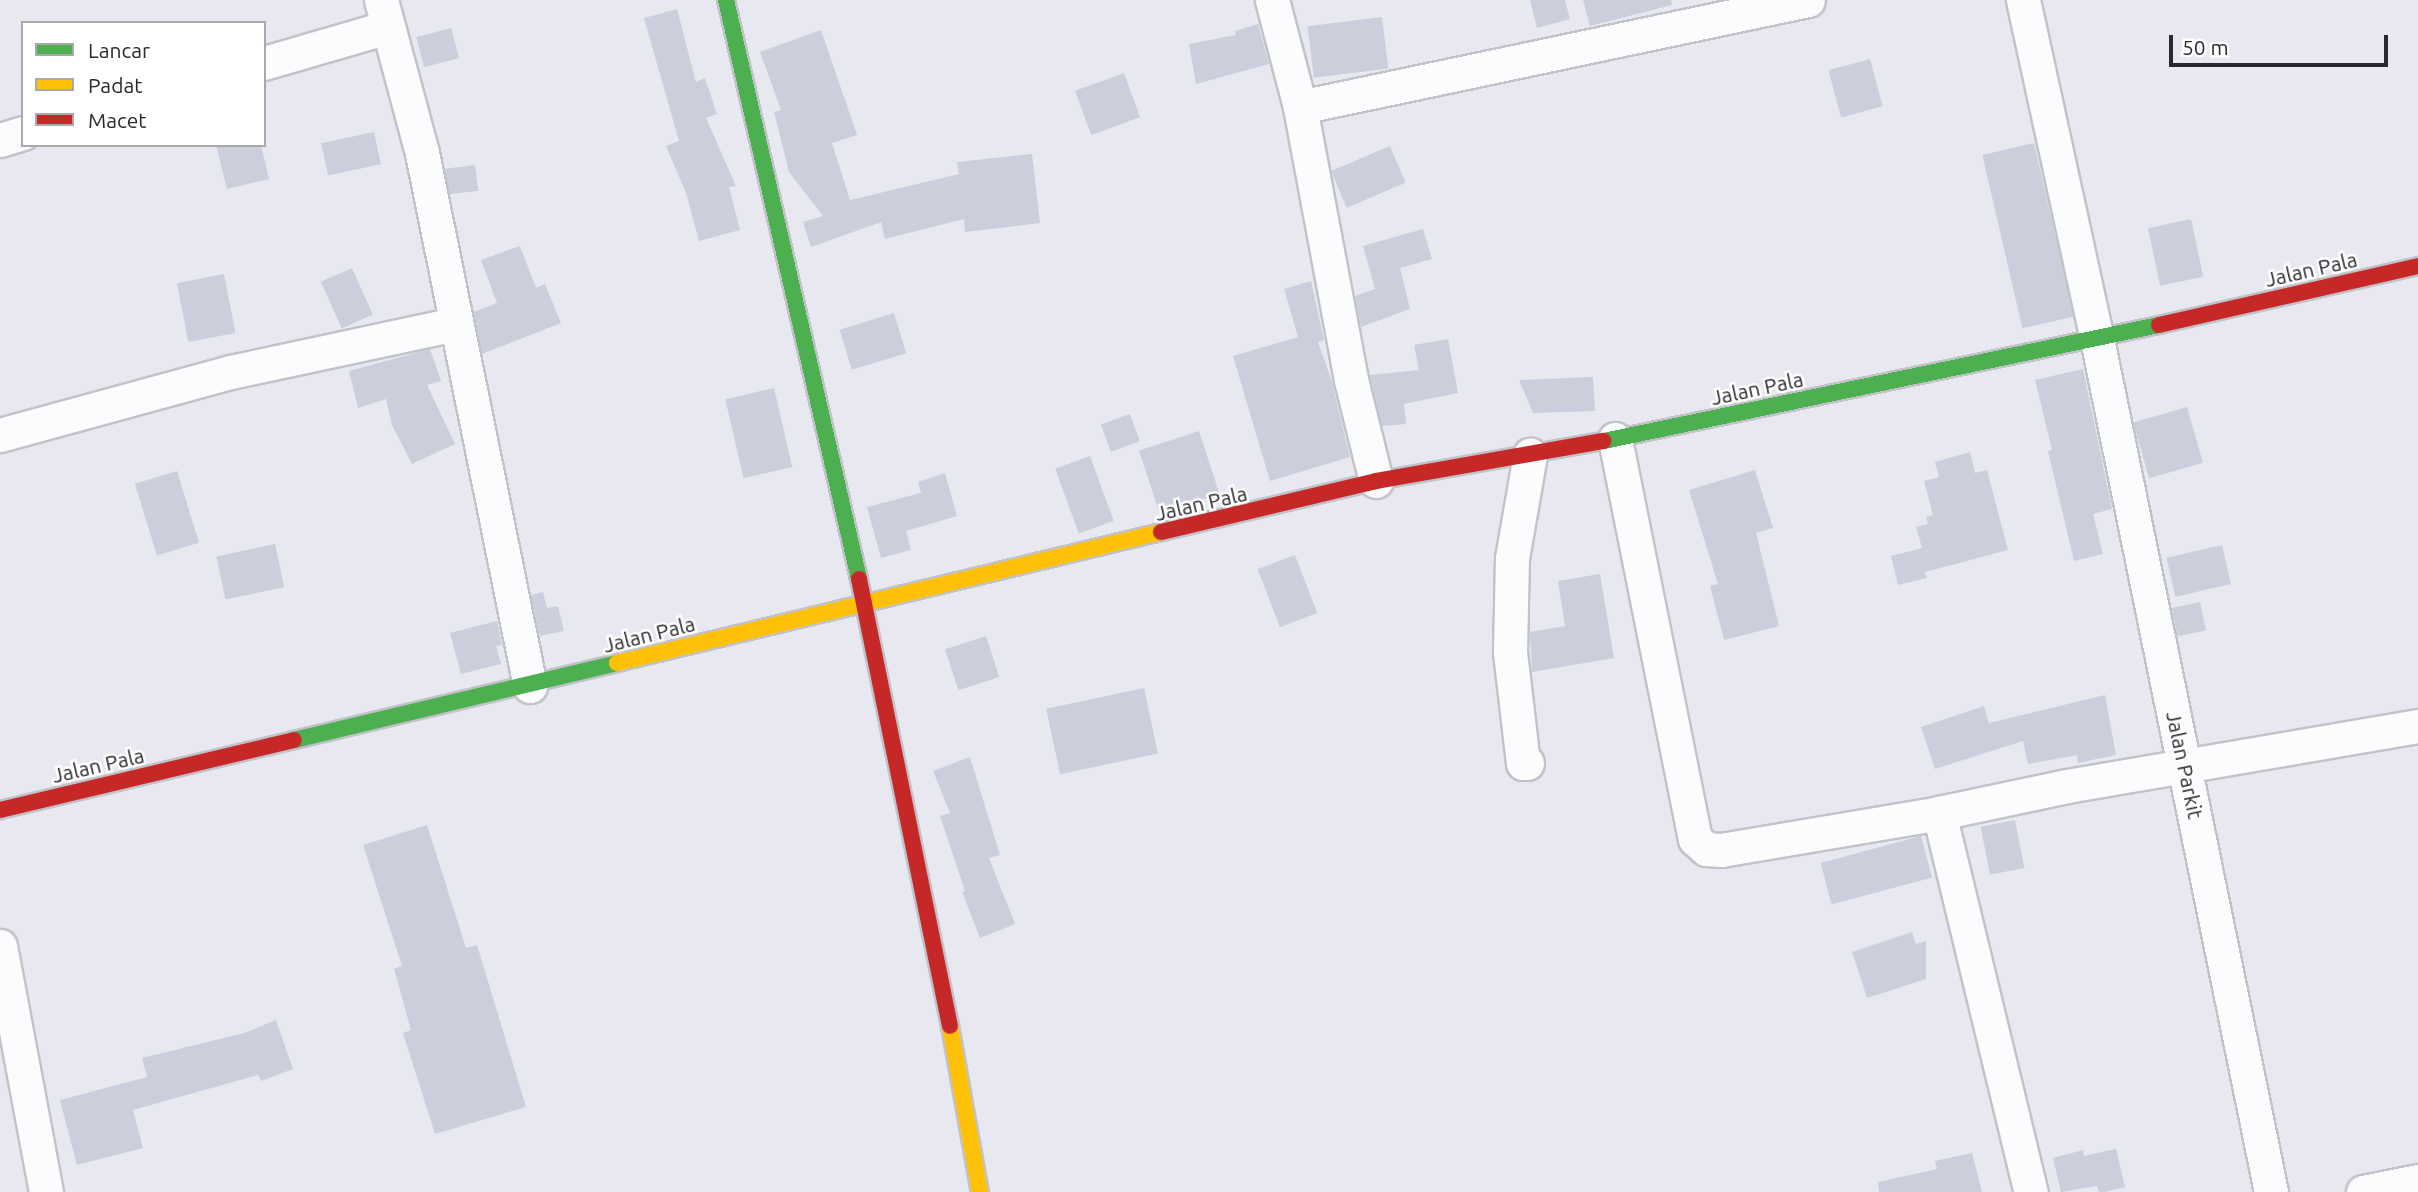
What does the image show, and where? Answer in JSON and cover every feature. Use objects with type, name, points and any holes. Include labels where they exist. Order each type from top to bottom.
[{"type":"street","points":[[726,0],[865,603],[949,1018],[980,1192]]},
{"type":"street","points":[[1272,0],[1300,107],[1351,380],[1376,481]]},
{"type":"street","points":[[1300,107],[1762,5],[1808,0]]},
{"type":"street","name":"Jalan Parkit","points":[[2023,0],[2097,339],[2271,1192]]},
{"type":"street","points":[[266,62],[384,14],[422,153],[454,324],[530,685]]},
{"type":"street","points":[[0,140],[21,134]]},
{"type":"street","name":"Jalan Pala","points":[[0,810],[1376,481],[1615,439],[2097,339],[2418,266]]},
{"type":"street","points":[[0,435],[231,372],[454,324]]},
{"type":"street","points":[[1615,439],[1695,839],[1706,849],[1721,850],[1939,813],[2067,786],[2418,726]]},
{"type":"street","points":[[1528,763],[1523,763],[1510,652],[1512,558],[1530,455]]},
{"type":"street","points":[[1939,813],[2031,1192]]},
{"type":"street","points":[[0,946],[46,1192]]},
{"type":"street","points":[[2363,1192],[2418,1181]]},
{"type":"building","points":[[1530,0],[1565,0],[1570,19],[1537,28]]},
{"type":"building","points":[[1583,0],[1671,0],[1672,5],[1590,26]]},
{"type":"building","points":[[677,9],[696,82],[705,78],[717,114],[706,118],[736,186],[729,187],[740,230],[699,241],[686,193],[666,146],[679,141],[644,18]]},
{"type":"building","points":[[1382,17],[1388,69],[1314,78],[1308,26]]},
{"type":"building","points":[[1258,24],[1269,64],[1196,84],[1189,44],[1236,35],[1235,31]]},
{"type":"building","points":[[451,28],[459,58],[424,67],[416,37]]},
{"type":"building","points":[[821,30],[857,135],[832,143],[850,200],[959,174],[957,162],[1032,154],[1040,223],[965,232],[964,219],[885,239],[881,222],[811,247],[803,222],[823,216],[789,172],[774,112],[781,110],[760,52]]},
{"type":"building","points":[[1870,59],[1883,106],[1841,117],[1828,70]]},
{"type":"building","points":[[1124,73],[1140,117],[1091,135],[1075,91]]},
{"type":"building","points":[[374,132],[381,164],[328,176],[321,143]]},
{"type":"building","points":[[2034,143],[2074,316],[2022,328],[1982,155]]},
{"type":"building","points":[[1390,146],[1406,183],[1347,208],[1331,171]]},
{"type":"building","points":[[216,147],[261,147],[269,179],[227,189]]},
{"type":"building","points":[[475,165],[478,191],[448,194],[445,169]]},
{"type":"building","points":[[2191,219],[2203,277],[2160,286],[2148,228]]},
{"type":"building","points":[[1423,229],[1432,259],[1400,268],[1410,309],[1361,327],[1355,296],[1375,289],[1363,246]]},
{"type":"building","points":[[520,246],[536,288],[545,284],[561,323],[482,354],[474,312],[497,303],[481,260]]},
{"type":"building","points":[[352,268],[373,315],[342,328],[321,282]]},
{"type":"building","points":[[224,274],[235,333],[188,342],[177,283]]},
{"type":"building","points":[[1311,281],[1324,340],[1318,342],[1331,379],[1350,457],[1270,481],[1233,356],[1298,337],[1284,289]]},
{"type":"building","points":[[894,313],[906,353],[852,370],[839,330]]},
{"type":"building","points":[[1448,339],[1458,393],[1404,404],[1406,424],[1382,426],[1370,375],[1419,370],[1414,345]]},
{"type":"building","points":[[430,349],[441,381],[427,385],[455,444],[412,464],[392,425],[386,399],[358,408],[349,371]]},
{"type":"building","points":[[2083,369],[2112,509],[2093,514],[2103,554],[2074,561],[2048,451],[2052,450],[2035,380]]},
{"type":"building","points":[[1593,377],[1595,411],[1533,413],[1519,380]]},
{"type":"building","points":[[774,388],[792,467],[744,478],[725,399]]},
{"type":"building","points":[[2187,407],[2203,463],[2149,478],[2133,422]]},
{"type":"building","points":[[1130,414],[1140,441],[1111,452],[1101,425]]},
{"type":"building","points":[[1199,431],[1219,494],[1159,513],[1139,450]]},
{"type":"building","points":[[1970,452],[1975,473],[1987,470],[2008,550],[1925,572],[1927,578],[1898,585],[1891,556],[1922,548],[1916,527],[1928,524],[1926,517],[1933,515],[1924,481],[1939,477],[1935,462]]},
{"type":"building","points":[[1090,456],[1114,521],[1079,533],[1055,469]]},
{"type":"building","points":[[1755,470],[1773,528],[1756,533],[1779,626],[1724,640],[1710,586],[1718,584],[1689,490]]},
{"type":"building","points":[[177,471],[199,543],[157,556],[135,484]]},
{"type":"building","points":[[945,473],[957,516],[906,531],[911,550],[881,558],[867,507],[921,493],[918,482]]},
{"type":"building","points":[[275,544],[284,587],[225,600],[216,556]]},
{"type":"building","points":[[2222,545],[2231,584],[2175,597],[2166,558]]},
{"type":"building","points":[[1295,555],[1317,613],[1280,627],[1258,569]]},
{"type":"building","points":[[1600,574],[1614,658],[1532,672],[1530,632],[1565,626],[1558,581]]},
{"type":"building","points":[[543,592],[547,608],[558,606],[564,631],[540,636],[531,595]]},
{"type":"building","points":[[2200,602],[2206,630],[2178,636],[2172,608]]},
{"type":"building","points":[[497,621],[502,645],[496,646],[501,664],[461,674],[450,633]]},
{"type":"building","points":[[986,636],[999,677],[958,690],[945,649]]},
{"type":"building","points":[[1144,688],[1158,754],[1060,774],[1046,709]]},
{"type":"building","points":[[2105,695],[2116,755],[2078,763],[2077,755],[2028,764],[2023,741],[1935,769],[1921,727],[1984,706],[1989,723]]},
{"type":"building","points":[[970,757],[1000,855],[989,858],[1015,924],[980,938],[962,892],[965,891],[940,816],[950,813],[933,771]]},
{"type":"building","points":[[2015,820],[2024,868],[1990,875],[1981,827]]},
{"type":"building","points":[[427,825],[466,948],[477,945],[526,1107],[435,1134],[403,1033],[411,1030],[394,969],[402,966],[363,845]]},
{"type":"building","points":[[1921,836],[1932,878],[1832,904],[1821,863]]},
{"type":"building","points":[[1912,932],[1916,944],[1926,941],[1926,979],[1867,998],[1852,952]]},
{"type":"building","points":[[276,1020],[293,1069],[261,1081],[258,1075],[133,1110],[143,1148],[77,1165],[60,1100],[147,1077],[142,1058],[244,1033]]},
{"type":"building","points":[[2116,1149],[2125,1187],[2105,1192],[2099,1192],[2097,1186],[2061,1192],[2053,1158],[2083,1150],[2084,1156]]},
{"type":"building","points":[[1972,1153],[1982,1192],[1879,1192],[1878,1182],[1937,1169],[1935,1161]]},
{"type":"traffic: fast","points":[[726,0],[859,579]]},
{"type":"traffic: fast","points":[[1604,441],[2159,325]]},
{"type":"traffic: fast","points":[[294,740],[617,663]]},
{"type":"traffic: slow","points":[[617,663],[1161,532]]},
{"type":"traffic: slow","points":[[950,1026],[980,1192]]},
{"type":"traffic: jam","points":[[2159,325],[2418,266]]},
{"type":"traffic: jam","points":[[1161,532],[1376,481],[1604,441]]},
{"type":"traffic: jam","points":[[859,579],[950,1026]]},
{"type":"traffic: jam","points":[[0,810],[294,740]]}]
